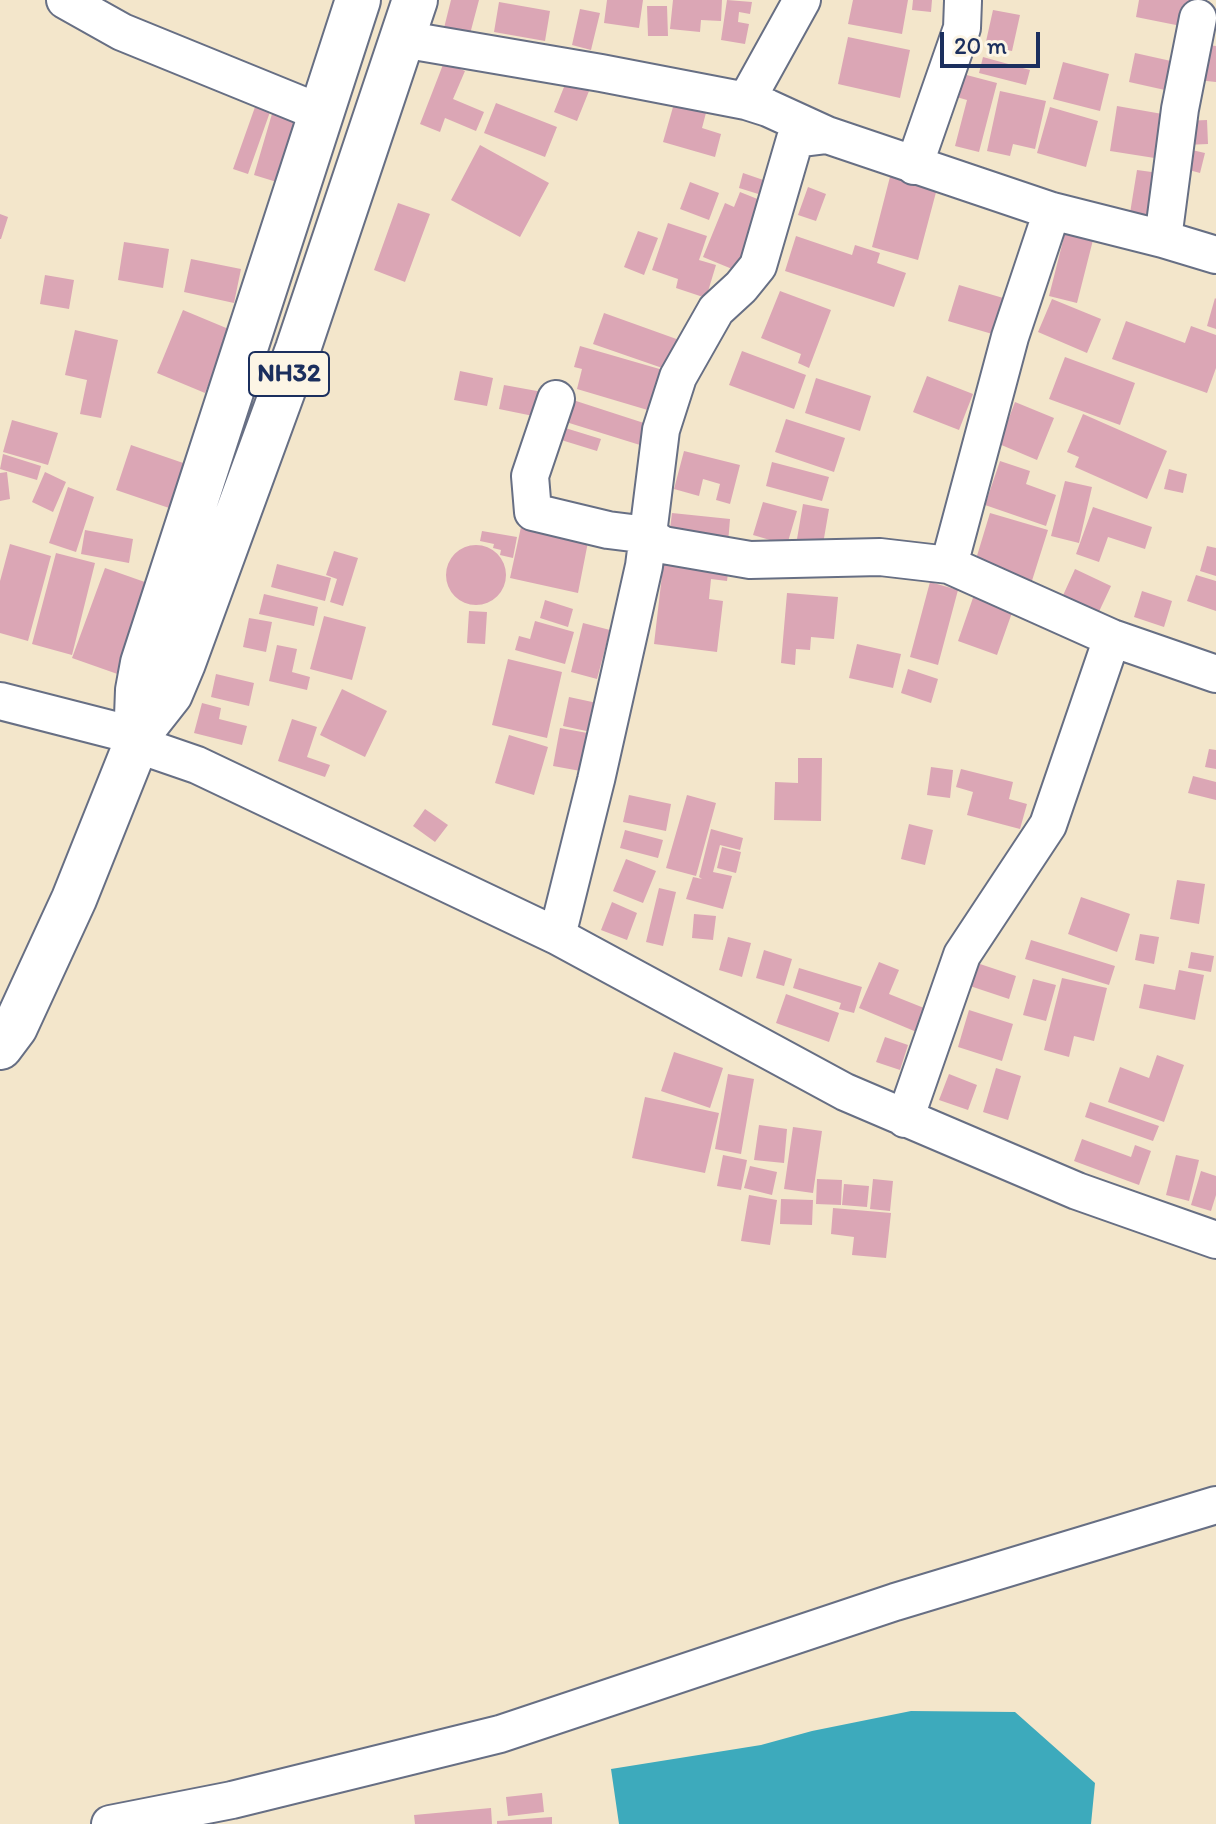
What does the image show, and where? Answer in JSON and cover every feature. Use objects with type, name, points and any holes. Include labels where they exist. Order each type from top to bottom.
[{"type":"main road","name":"NH32","points":[[136,740],[138,690],[143,663],[358,0]]},
{"type":"main road","name":"NH32","points":[[0,1047],[15,1027],[74,899],[136,740],[170,694],[183,663],[298,349],[409,20]]},
{"type":"street","points":[[65,0],[122,32],[321,113]]},
{"type":"street","points":[[746,101],[802,0]]},
{"type":"street","points":[[914,166],[962,28],[963,1]]},
{"type":"street","points":[[1163,239],[1180,109],[1198,18]]},
{"type":"street","points":[[409,20],[601,73],[746,101],[827,135],[914,166],[1052,211],[1216,255]]},
{"type":"street","points":[[557,936],[607,734],[644,566],[661,430],[678,377],[716,310],[758,266],[795,139],[827,135]]},
{"type":"street","points":[[949,565],[1010,337],[1052,211]]},
{"type":"street","points":[[556,399],[530,476],[533,512],[608,530],[648,535],[663,545],[750,560],[880,557],[949,565],[1112,638],[1216,674]]},
{"type":"street","points":[[905,1119],[962,955],[1048,825],[1112,638]]},
{"type":"street","points":[[0,701],[136,740],[197,765],[557,936],[845,1092],[1077,1191],[1216,1240]]},
{"type":"street","points":[[110,1824],[232,1800],[500,1734],[895,1602],[1216,1505]]},
{"type":"water","points":[[911,1711],[1015,1712],[1095,1783],[1091,1824],[619,1824],[611,1769],[761,1745]]},
{"type":"building","points":[[451,0],[479,0],[470,34],[444,28]]},
{"type":"building","points":[[607,0],[643,0],[639,28],[604,23]]},
{"type":"building","points":[[673,0],[722,0],[721,21],[701,20],[700,32],[670,29]]},
{"type":"building","points":[[727,0],[752,2],[750,14],[739,12],[738,22],[749,24],[745,44],[721,40]]},
{"type":"building","points":[[853,0],[908,0],[902,34],[848,24]]},
{"type":"building","points":[[913,0],[932,0],[931,12],[912,10]]},
{"type":"building","points":[[1139,0],[1191,0],[1186,27],[1136,17]]},
{"type":"building","points":[[499,2],[550,11],[545,41],[494,32]]},
{"type":"building","points":[[647,6],[667,6],[668,36],[648,36]]},
{"type":"building","points":[[580,9],[600,13],[591,50],[572,45]]},
{"type":"building","points":[[993,10],[1020,15],[1012,51],[985,46]]},
{"type":"building","points":[[848,37],[910,50],[900,98],[838,84]]},
{"type":"building","points":[[1202,44],[1216,46],[1216,82],[1197,80]]},
{"type":"building","points":[[1135,53],[1180,63],[1174,92],[1129,82]]},
{"type":"building","points":[[983,57],[1030,70],[1026,85],[979,73]]},
{"type":"building","points":[[444,62],[465,71],[453,99],[484,112],[476,131],[445,118],[440,132],[420,124]]},
{"type":"building","points":[[1063,62],[1109,74],[1100,111],[1053,99]]},
{"type":"building","points":[[959,73],[997,83],[979,152],[955,146],[967,100],[953,96]]},
{"type":"building","points":[[568,77],[591,86],[577,121],[554,112]]},
{"type":"building","points":[[1000,91],[1046,101],[1035,149],[1013,144],[1010,156],[987,151]]},
{"type":"building","points":[[675,100],[707,109],[702,128],[721,134],[715,157],[663,142]]},
{"type":"building","points":[[496,103],[557,127],[545,157],[484,133]]},
{"type":"building","points":[[1117,106],[1168,115],[1161,159],[1110,151]]},
{"type":"building","points":[[255,107],[270,112],[248,174],[233,169]]},
{"type":"building","points":[[274,107],[300,115],[280,183],[254,175]]},
{"type":"building","points":[[1050,107],[1098,121],[1086,167],[1037,153]]},
{"type":"building","points":[[1207,120],[1208,144],[1185,145],[1184,121]]},
{"type":"building","points":[[480,145],[549,183],[520,237],[451,200]]},
{"type":"building","points":[[1183,148],[1205,153],[1200,173],[1178,167]]},
{"type":"building","points":[[892,169],[939,181],[918,260],[872,247]]},
{"type":"building","points":[[1137,170],[1159,173],[1153,216],[1130,213]]},
{"type":"building","points":[[743,173],[772,183],[768,197],[739,188]]},
{"type":"building","points":[[690,182],[719,193],[709,220],[680,209]]},
{"type":"building","points":[[808,187],[826,194],[816,221],[798,215]]},
{"type":"building","points":[[740,192],[765,202],[737,271],[703,257],[725,203],[734,207]]},
{"type":"building","points":[[398,203],[430,214],[405,282],[374,270]]},
{"type":"building","points":[[0,214],[8,217],[1,239],[0,239]]},
{"type":"building","points":[[668,223],[707,236],[699,260],[716,265],[706,298],[676,288],[678,279],[652,270]]},
{"type":"building","points":[[638,231],[658,238],[644,275],[624,267]]},
{"type":"building","points":[[1065,233],[1093,240],[1077,303],[1049,296]]},
{"type":"building","points":[[796,236],[852,255],[855,245],[880,253],[877,263],[906,273],[894,307],[785,271]]},
{"type":"building","points":[[124,242],[169,249],[163,288],[118,280]]},
{"type":"building","points":[[191,259],[241,269],[234,303],[184,292]]},
{"type":"building","points":[[45,275],[74,280],[69,309],[40,304]]},
{"type":"building","points":[[959,285],[1010,300],[999,336],[948,321]]},
{"type":"building","points":[[780,291],[831,310],[809,368],[798,363],[801,354],[761,338]]},
{"type":"building","points":[[1052,299],[1101,319],[1087,353],[1038,332]]},
{"type":"building","points":[[1216,299],[1216,329],[1207,326]]},
{"type":"building","points":[[183,310],[231,330],[205,393],[157,373]]},
{"type":"building","points":[[604,313],[682,341],[671,371],[593,344]]},
{"type":"building","points":[[1126,321],[1185,343],[1191,326],[1216,335],[1216,368],[1207,393],[1112,359]]},
{"type":"building","points":[[75,330],[118,340],[101,418],[80,414],[87,380],[65,375]]},
{"type":"building","points":[[580,346],[663,370],[651,411],[577,389],[582,369],[574,367]]},
{"type":"building","points":[[742,351],[806,375],[794,409],[729,385]]},
{"type":"building","points":[[1065,357],[1135,383],[1120,425],[1049,399]]},
{"type":"building","points":[[460,371],[493,378],[487,406],[454,400]]},
{"type":"building","points":[[927,376],[973,394],[959,430],[913,412]]},
{"type":"building","points":[[816,378],[871,396],[860,431],[805,413]]},
{"type":"building","points":[[504,385],[548,393],[543,418],[499,409]]},
{"type":"building","points":[[573,400],[647,424],[640,445],[566,422]]},
{"type":"building","points":[[1015,402],[1054,418],[1037,460],[999,444]]},
{"type":"building","points":[[1083,414],[1167,451],[1147,499],[1075,467],[1079,457],[1067,452]]},
{"type":"building","points":[[786,419],[845,438],[834,472],[775,452]]},
{"type":"building","points":[[12,420],[58,433],[48,465],[3,452]]},
{"type":"building","points":[[562,427],[601,439],[597,451],[558,439]]},
{"type":"building","points":[[131,445],[189,465],[175,510],[116,490]]},
{"type":"building","points":[[684,451],[740,465],[730,504],[716,500],[720,484],[703,479],[699,496],[674,489]]},
{"type":"building","points":[[3,454],[41,466],[37,480],[0,469]]},
{"type":"building","points":[[1000,461],[1030,471],[1026,484],[1056,495],[1046,526],[985,505]]},
{"type":"building","points":[[772,462],[829,477],[822,501],[766,486]]},
{"type":"building","points":[[1169,469],[1187,474],[1183,493],[1164,489]]},
{"type":"building","points":[[7,472],[10,499],[0,501],[0,473]]},
{"type":"building","points":[[45,472],[66,482],[53,512],[32,502]]},
{"type":"building","points":[[1065,481],[1092,487],[1079,543],[1051,536]]},
{"type":"building","points":[[68,487],[94,497],[76,552],[49,543]]},
{"type":"building","points":[[763,502],[797,511],[787,545],[753,535]]},
{"type":"building","points":[[803,504],[829,509],[823,544],[797,539]]},
{"type":"building","points":[[1093,507],[1152,527],[1145,549],[1108,537],[1099,562],[1076,554]]},
{"type":"building","points":[[672,513],[730,519],[728,543],[669,537]]},
{"type":"building","points":[[990,513],[1048,530],[1030,587],[973,569]]},
{"type":"building","points":[[521,527],[588,542],[578,593],[510,578]]},
{"type":"building","points":[[85,530],[133,539],[129,563],[81,554]]},
{"type":"building","points":[[482,531],[517,537],[513,558],[500,555],[501,550],[493,548],[494,544],[480,541]]},
{"type":"building","points":[[10,544],[51,556],[28,641],[0,633],[0,581]]},
{"type":"building","points":[[476,545],[487,547],[497,554],[504,564],[504,586],[497,596],[487,603],[476,605],[465,603],[455,596],[448,586],[446,575],[448,564],[455,554],[465,547]]},
{"type":"building","points":[[1207,546],[1216,548],[1216,576],[1200,571]]},
{"type":"building","points":[[334,551],[358,558],[343,606],[330,602],[337,579],[326,575]]},
{"type":"building","points":[[56,553],[95,563],[72,655],[32,644]]},
{"type":"building","points":[[664,558],[729,565],[727,581],[711,579],[709,599],[723,601],[717,652],[654,644]]},
{"type":"building","points":[[277,564],[331,578],[325,601],[271,587]]},
{"type":"building","points":[[105,568],[159,587],[126,677],[72,658]]},
{"type":"building","points":[[1075,569],[1111,586],[1096,618],[1060,602]]},
{"type":"building","points":[[1196,575],[1216,581],[1216,611],[1187,601]]},
{"type":"building","points":[[930,582],[958,590],[938,665],[910,657]]},
{"type":"building","points":[[1142,591],[1172,601],[1164,627],[1134,617]]},
{"type":"building","points":[[975,592],[1014,607],[997,655],[958,641]]},
{"type":"building","points":[[787,593],[838,597],[834,639],[811,637],[810,650],[796,649],[795,665],[781,663]]},
{"type":"building","points":[[264,594],[318,607],[314,626],[259,614]]},
{"type":"building","points":[[545,600],[573,609],[568,627],[540,618]]},
{"type":"building","points":[[469,611],[487,612],[485,644],[467,643]]},
{"type":"building","points":[[324,616],[366,627],[352,680],[310,669]]},
{"type":"building","points":[[249,618],[272,622],[266,652],[243,647]]},
{"type":"building","points":[[535,621],[574,632],[565,664],[515,650],[519,636],[530,639]]},
{"type":"building","points":[[583,623],[610,630],[597,679],[571,672]]},
{"type":"building","points":[[857,644],[901,654],[893,688],[849,678]]},
{"type":"building","points":[[277,645],[297,649],[292,672],[310,677],[307,690],[269,681]]},
{"type":"building","points":[[508,659],[562,672],[547,738],[492,725]]},
{"type":"building","points":[[908,669],[938,679],[931,703],[901,693]]},
{"type":"building","points":[[216,674],[254,683],[249,706],[211,697]]},
{"type":"building","points":[[342,689],[387,711],[365,757],[320,735]]},
{"type":"building","points":[[569,697],[597,703],[591,732],[563,726]]},
{"type":"building","points":[[202,703],[221,708],[219,719],[247,726],[242,745],[194,733]]},
{"type":"building","points":[[292,719],[317,727],[307,757],[330,765],[325,777],[278,761]]},
{"type":"building","points":[[560,728],[593,734],[586,772],[553,766]]},
{"type":"building","points":[[509,735],[548,747],[534,795],[495,783]]},
{"type":"building","points":[[1209,749],[1216,750],[1216,769],[1205,767]]},
{"type":"building","points":[[798,758],[822,758],[821,821],[774,820],[775,782],[798,783]]},
{"type":"building","points":[[931,767],[953,770],[950,798],[927,795]]},
{"type":"building","points":[[961,769],[1013,782],[1009,799],[1027,804],[1020,829],[967,815],[973,792],[956,787]]},
{"type":"building","points":[[1193,776],[1216,782],[1216,800],[1188,793]]},
{"type":"building","points":[[629,795],[671,804],[666,831],[623,822]]},
{"type":"building","points":[[687,795],[716,803],[696,876],[666,868]]},
{"type":"building","points":[[425,809],[448,825],[435,842],[413,826]]},
{"type":"building","points":[[909,824],[933,830],[925,865],[901,859]]},
{"type":"building","points":[[711,829],[743,838],[740,850],[720,845],[713,872],[732,876],[723,909],[686,899],[693,877],[702,879],[699,877]]},
{"type":"building","points":[[625,830],[663,840],[658,858],[620,848]]},
{"type":"building","points":[[722,847],[741,852],[736,873],[717,868]]},
{"type":"building","points":[[626,859],[656,871],[643,903],[613,891]]},
{"type":"building","points":[[1177,880],[1205,884],[1199,924],[1170,919]]},
{"type":"building","points":[[659,888],[676,892],[663,946],[646,942]]},
{"type":"building","points":[[1081,897],[1130,914],[1117,952],[1068,934]]},
{"type":"building","points":[[612,902],[637,913],[627,940],[601,930]]},
{"type":"building","points":[[694,914],[716,916],[713,940],[692,938]]},
{"type":"building","points":[[1140,934],[1159,937],[1154,964],[1135,960]]},
{"type":"building","points":[[728,937],[751,943],[742,977],[719,970]]},
{"type":"building","points":[[1031,940],[1115,966],[1109,985],[1025,959]]},
{"type":"building","points":[[764,950],[792,959],[784,986],[756,978]]},
{"type":"building","points":[[1191,952],[1214,956],[1211,972],[1188,968]]},
{"type":"building","points":[[879,962],[899,970],[889,994],[929,1010],[919,1033],[859,1008]]},
{"type":"building","points":[[977,963],[1016,976],[1009,999],[970,986]]},
{"type":"building","points":[[799,968],[862,987],[854,1013],[839,1009],[841,1003],[793,988]]},
{"type":"building","points":[[1179,970],[1204,975],[1195,1020],[1139,1008],[1144,984],[1175,990]]},
{"type":"building","points":[[1062,978],[1107,988],[1094,1041],[1074,1036],[1069,1057],[1044,1050]]},
{"type":"building","points":[[1033,979],[1056,985],[1046,1021],[1023,1015]]},
{"type":"building","points":[[786,994],[839,1013],[829,1042],[776,1023]]},
{"type":"building","points":[[969,1010],[1013,1024],[1002,1061],[958,1047]]},
{"type":"building","points":[[885,1037],[908,1045],[900,1070],[876,1062]]},
{"type":"building","points":[[674,1052],[723,1068],[710,1108],[661,1091]]},
{"type":"building","points":[[1157,1055],[1184,1065],[1164,1122],[1108,1102],[1120,1067],[1149,1078]]},
{"type":"building","points":[[996,1068],[1021,1076],[1008,1120],[983,1112]]},
{"type":"building","points":[[728,1074],[754,1079],[741,1154],[715,1149]]},
{"type":"building","points":[[949,1074],[977,1085],[968,1110],[939,1100]]},
{"type":"building","points":[[645,1097],[719,1113],[705,1173],[632,1158]]},
{"type":"building","points":[[1090,1102],[1159,1126],[1153,1141],[1085,1117]]},
{"type":"building","points":[[759,1125],[787,1129],[784,1163],[754,1160]]},
{"type":"building","points":[[793,1127],[822,1131],[813,1193],[784,1189]]},
{"type":"building","points":[[1082,1139],[1131,1157],[1135,1145],[1151,1151],[1139,1185],[1074,1161]]},
{"type":"building","points":[[723,1155],[747,1160],[741,1190],[717,1186]]},
{"type":"building","points":[[1176,1155],[1199,1160],[1189,1201],[1166,1195]]},
{"type":"building","points":[[750,1166],[777,1172],[772,1195],[744,1188]]},
{"type":"building","points":[[1201,1171],[1216,1176],[1216,1195],[1211,1211],[1191,1205]]},
{"type":"building","points":[[817,1179],[842,1180],[841,1205],[816,1204]]},
{"type":"building","points":[[873,1179],[893,1181],[890,1211],[870,1209]]},
{"type":"building","points":[[844,1184],[869,1186],[867,1207],[842,1205]]},
{"type":"building","points":[[749,1195],[777,1200],[770,1245],[741,1241]]},
{"type":"building","points":[[781,1199],[813,1200],[812,1225],[780,1224]]},
{"type":"building","points":[[833,1208],[891,1213],[886,1258],[852,1255],[854,1237],[831,1234]]},
{"type":"building","points":[[542,1793],[544,1812],[508,1816],[506,1797]]},
{"type":"building","points":[[491,1808],[492,1824],[415,1824],[414,1815]]},
{"type":"building","points":[[552,1817],[552,1824],[497,1824],[497,1821]]}]
